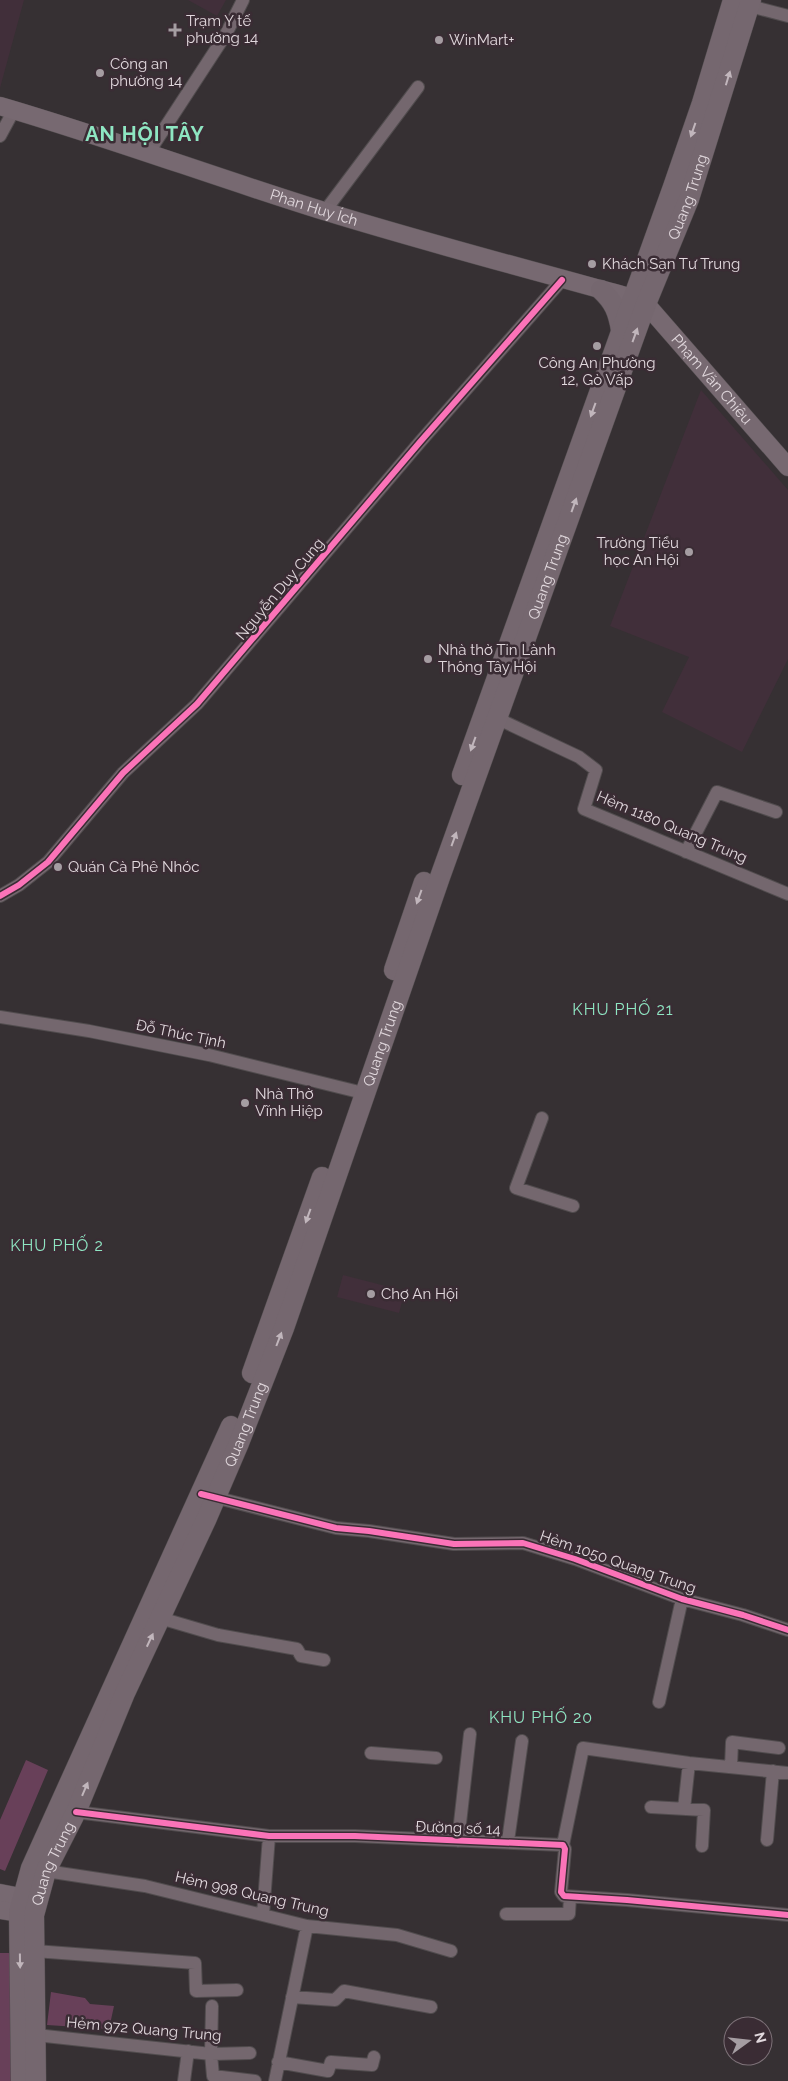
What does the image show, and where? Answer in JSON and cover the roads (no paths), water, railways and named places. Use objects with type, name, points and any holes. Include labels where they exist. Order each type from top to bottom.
[{"type":"main road","name":"Quang Trung","points":[[21,2081],[23,1907],[31,1868],[62,1798],[208,1496],[296,1295],[388,1007],[403,940],[491,716],[710,106],[745,2]]},
{"type":"main road","name":"Phan Huy Ích","points":[[7,108],[64,124],[325,211],[639,301]]},
{"type":"main road","points":[[601,290],[615,305],[621,330]]},
{"type":"main road","name":"Quang Trung","points":[[491,716],[621,330],[639,301]]},
{"type":"main road","name":"Phạm Văn Chiêu","points":[[639,301],[788,467]]},
{"type":"main road","name":"Quang Trung","points":[[233,1441],[244,1396],[355,1091],[388,1007]]},
{"type":"main road","name":"Quang Trung","points":[[36,2081],[35,1951],[23,1907],[46,1871],[76,1812],[125,1694],[160,1618],[208,1496]]},
{"type":"main road","points":[[0,1894],[23,1907]]},
{"type":"street","points":[[148,152],[226,34],[243,0]]},
{"type":"street","points":[[745,2],[788,16]]},
{"type":"street","points":[[325,211],[418,87]]},
{"type":"street","points":[[0,136],[7,108]]},
{"type":"street","name":"Nguyễn Duy Cung","points":[[0,896],[19,885],[48,862],[122,773],[197,704],[562,280]]},
{"type":"street","name":"Hẻm 1180 Quang Trung","points":[[491,716],[579,758],[596,770],[584,809],[788,894]]},
{"type":"street","points":[[686,852],[717,792],[782,813]]},
{"type":"street","name":"Đỗ Thúc Tịnh","points":[[0,1018],[89,1031],[209,1055],[355,1091]]},
{"type":"street","points":[[542,1118],[516,1188],[573,1206]]},
{"type":"street","name":"Hẻm 1050 Quang Trung","points":[[208,1496],[336,1528],[454,1544],[523,1543],[575,1559],[682,1600],[744,1615],[788,1630]]},
{"type":"street","points":[[659,1702],[682,1600]]},
{"type":"street","points":[[160,1618],[218,1635],[297,1649],[301,1656],[324,1660]]},
{"type":"street","points":[[458,1841],[470,1734]]},
{"type":"street","points":[[508,1842],[522,1741]]},
{"type":"street","points":[[731,1767],[732,1742],[779,1748]]},
{"type":"street","points":[[788,1772],[689,1763],[582,1748],[563,1845],[561,1892],[564,1896],[570,1897],[627,1900],[788,1915]]},
{"type":"street","points":[[371,1753],[436,1758]]},
{"type":"street","points":[[684,1809],[689,1763]]},
{"type":"street","points":[[767,1840],[773,1771]]},
{"type":"street","points":[[652,1807],[704,1810],[702,1846]]},
{"type":"street","name":"Đường số 14","points":[[76,1812],[269,1836],[355,1836],[563,1845]]},
{"type":"street","points":[[263,1915],[269,1836]]},
{"type":"street","name":"Hẻm 998 Quang Trung","points":[[46,1871],[145,1886],[307,1926],[398,1935],[451,1951]]},
{"type":"street","points":[[506,1914],[568,1914],[570,1897]]},
{"type":"street","points":[[275,2081],[307,1926]]},
{"type":"street","points":[[35,1951],[195,1963],[196,1991],[237,1990]]},
{"type":"street","points":[[292,1997],[335,2000],[344,1991],[431,2007]]},
{"type":"street","points":[[212,2006],[211,2054],[213,2076],[255,2081]]},
{"type":"street","name":"Hẻm 972 Quang Trung","points":[[36,2036],[211,2054],[250,2053]]},
{"type":"street","points":[[184,2081],[188,2051]]},
{"type":"street","points":[[278,2062],[328,2071],[331,2062],[372,2065],[374,2057]]},
{"type":"place","name":"Trạm Y tế phường 14","points":[[175,30]]},
{"type":"place","name":"WinMart+","points":[[439,40]]},
{"type":"place","name":"Công an phường 14","points":[[100,73]]},
{"type":"place","name":"Khách Sạn Tư Trung","points":[[592,264]]},
{"type":"place","name":"Công An Phường 12, Gò Vấp","points":[[597,346]]},
{"type":"place","name":"Trường Tiểu học An Hội","points":[[689,552]]},
{"type":"place","name":"Nhà thờ Tin Lành Thông Tây Hội","points":[[428,659]]},
{"type":"place","name":"Quán Cà Phê Nhóc","points":[[58,867]]},
{"type":"place","name":"Nhà Thờ Vĩnh Hiệp","points":[[245,1103]]},
{"type":"place","name":"Chợ An Hội","points":[[371,1294]]},
{"type":"district","name":"AN HỘI TÂY","points":[[145,134]]},
{"type":"district","name":"KHU PHỐ 21","points":[[623,1009]]},
{"type":"district","name":"KHU PHỐ 2","points":[[57,1245]]},
{"type":"district","name":"KHU PHỐ 20","points":[[541,1717]]}]
